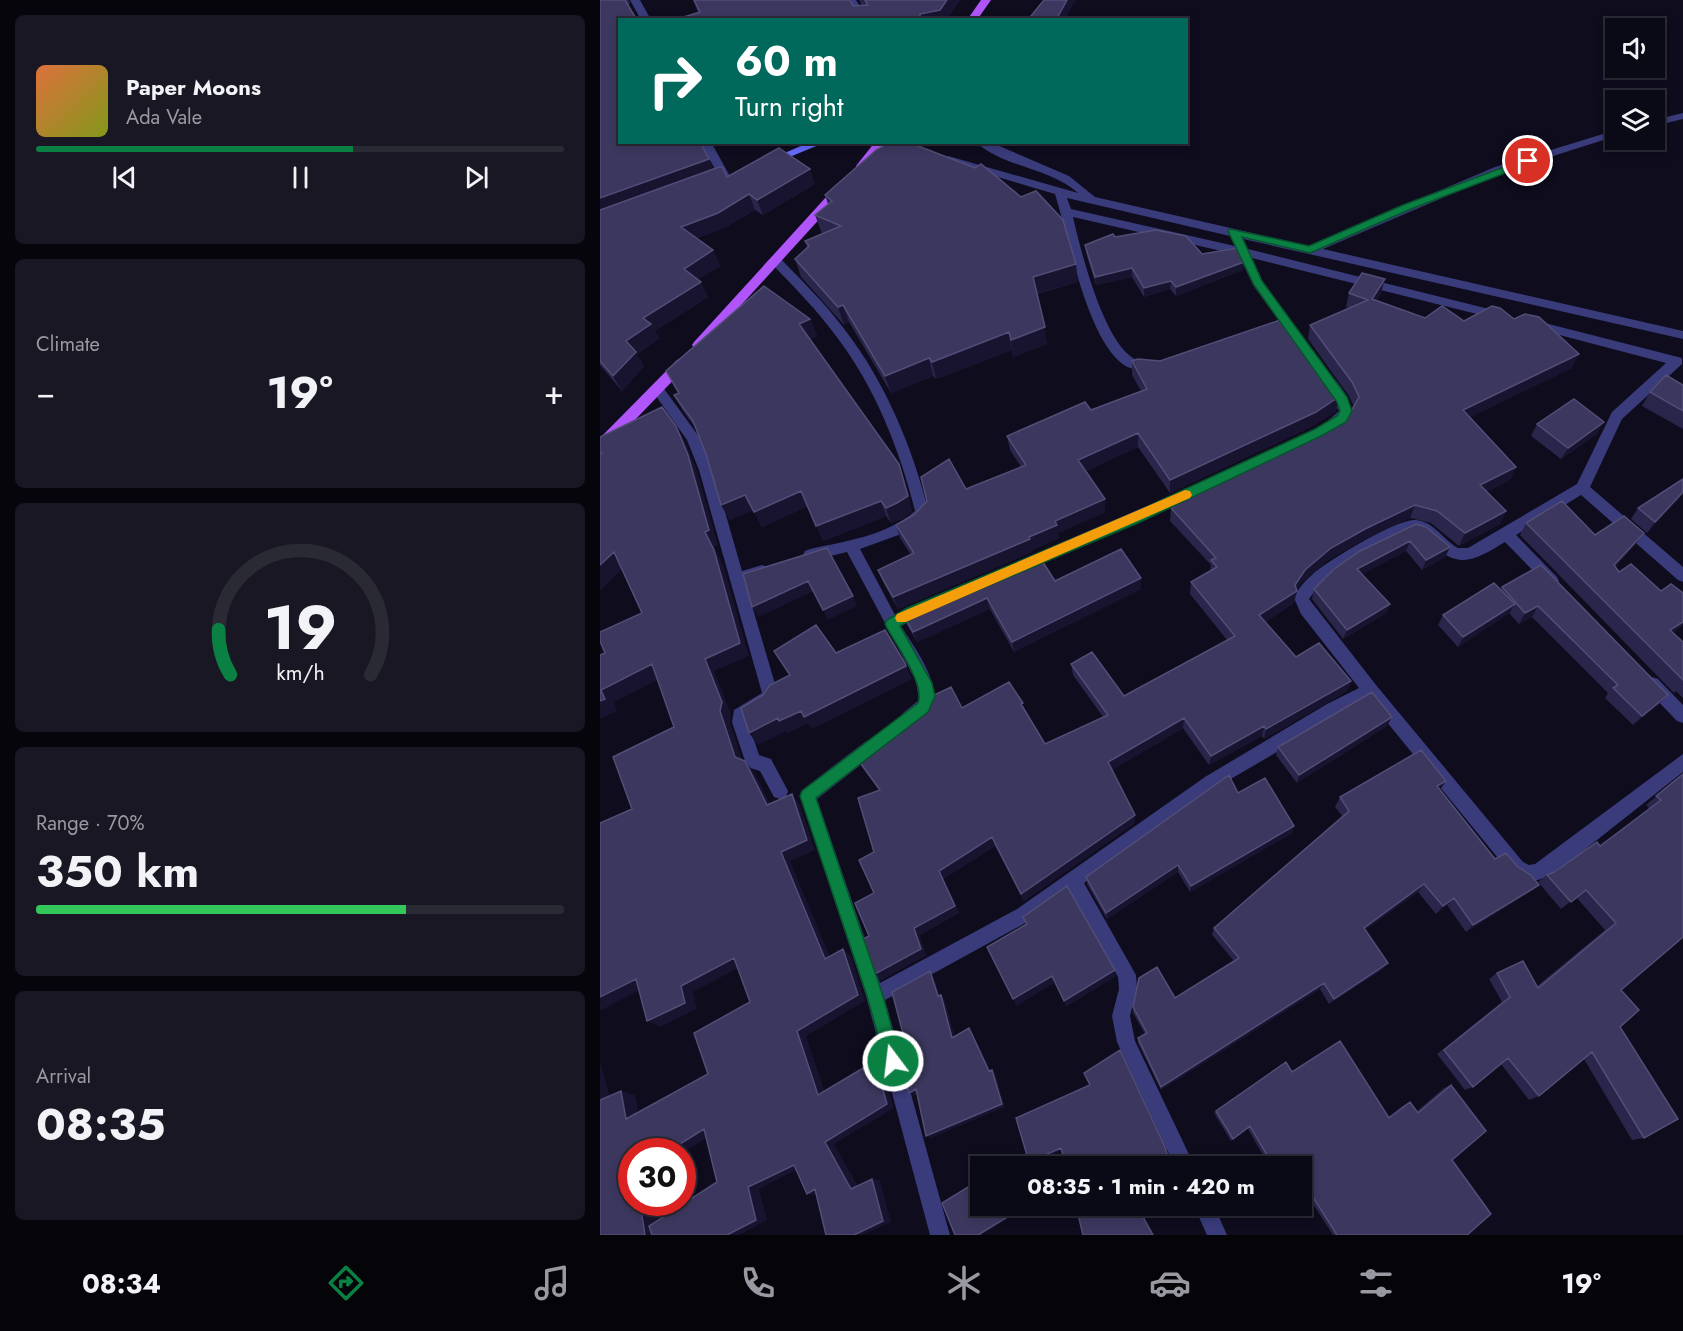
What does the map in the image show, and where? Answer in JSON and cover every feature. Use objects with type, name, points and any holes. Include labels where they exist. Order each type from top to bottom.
[{"type":"main road","points":[[973,18],[986,0]]},
{"type":"main road","points":[[600,447],[776,261],[879,144]]},
{"type":"street","points":[[635,0],[645,18]]},
{"type":"street","points":[[851,0],[863,18]]},
{"type":"street","points":[[1665,120],[1683,116]]},
{"type":"street","points":[[1310,250],[1407,207],[1500,171],[1605,136]]},
{"type":"street","points":[[706,144],[725,178]]},
{"type":"street","points":[[762,165],[816,144]]},
{"type":"street","points":[[984,144],[993,150],[1062,176],[1091,200]]},
{"type":"street","points":[[934,155],[1060,193],[1683,335]]},
{"type":"street","points":[[1060,193],[1085,277],[1111,341],[1123,359],[1136,366],[1159,368]]},
{"type":"street","points":[[1066,212],[1244,253],[1518,320],[1623,350],[1680,362]]},
{"type":"street","points":[[1234,231],[1257,282],[1283,326],[1301,343]]},
{"type":"street","points":[[776,261],[841,334],[888,416],[917,488],[922,513],[915,521],[885,534],[798,559]]},
{"type":"street","points":[[1680,362],[1617,416],[1589,478],[1582,488],[1506,534],[1463,555],[1454,554],[1422,526],[1411,526],[1344,560],[1307,586],[1301,598],[1306,609],[1370,690],[1517,868],[1528,874],[1538,872],[1572,849],[1683,762]]},
{"type":"street","points":[[1319,432],[1341,419],[1346,411],[1342,400],[1322,372]]},
{"type":"street","points":[[657,389],[693,438],[706,470],[770,694],[765,701],[740,715],[740,722],[753,762],[765,764],[780,791]]},
{"type":"street","points":[[1015,569],[1206,485]]},
{"type":"street","points":[[1582,488],[1683,576]]},
{"type":"street","points":[[1506,534],[1562,592]]},
{"type":"street","points":[[850,545],[925,683],[928,696],[923,707],[897,728]]},
{"type":"street","points":[[737,579],[777,566]]},
{"type":"street","points":[[892,624],[931,604]]},
{"type":"street","points":[[1643,674],[1683,716]]},
{"type":"street","points":[[875,996],[1023,915],[1211,782],[1333,709],[1370,690]]},
{"type":"street","points":[[879,741],[808,796],[875,996],[940,1235]]},
{"type":"street","points":[[1073,881],[1127,975],[1128,989],[1121,1016],[1126,1042],[1180,1156]]},
{"type":"street","points":[[1208,1216],[1217,1235]]},
{"type":"building","points":[[600,0],[625,0],[636,18],[618,18],[618,144],[701,144],[709,159],[600,198]]},
{"type":"building","points":[[694,0],[850,0],[853,6],[868,5],[865,0],[947,0],[940,10],[920,14],[920,18],[680,18],[700,12]]},
{"type":"building","points":[[1044,0],[1067,0],[1057,18],[1033,18],[1031,16]]},
{"type":"building","points":[[887,144],[913,144],[975,168],[981,164],[1021,197],[1036,191],[1063,220],[1076,264],[1033,277],[1045,327],[1011,340],[1009,332],[932,362],[929,358],[885,376],[843,305],[838,307],[795,259],[809,246],[805,241],[841,226],[815,215],[832,201],[825,195],[876,150]]},
{"type":"building","points":[[779,148],[810,169],[757,200],[749,194],[718,213],[681,227],[713,250],[684,269],[701,282],[643,318],[651,324],[626,341],[636,352],[613,376],[600,361],[600,210],[719,167],[722,167],[727,177]]},
{"type":"building","points":[[1156,230],[1186,236],[1202,254],[1238,248],[1244,262],[1176,287],[1171,281],[1144,288],[1132,268],[1095,277],[1085,245],[1113,234],[1115,237]]},
{"type":"building","points":[[1362,273],[1385,279],[1372,299],[1425,318],[1442,306],[1464,321],[1492,306],[1500,308],[1514,319],[1525,314],[1539,317],[1579,354],[1463,410],[1516,467],[1480,485],[1506,511],[1465,533],[1437,511],[1415,505],[1331,548],[1305,570],[1295,585],[1297,591],[1259,615],[1296,657],[1319,643],[1351,681],[1266,729],[1264,726],[1211,756],[1184,718],[1108,762],[1135,815],[1021,894],[992,837],[939,871],[955,906],[914,928],[921,949],[875,974],[863,939],[869,936],[855,903],[874,893],[859,860],[874,852],[858,798],[880,790],[856,757],[926,704],[928,698],[951,687],[962,708],[1009,682],[1045,744],[1108,715],[1071,664],[1092,652],[1124,696],[1235,636],[1191,582],[1217,567],[1211,560],[1216,558],[1171,508],[1184,500],[1180,494],[1328,425],[1351,411],[1359,397],[1352,382],[1310,325],[1368,300],[1349,293]]},
{"type":"building","points":[[764,286],[810,319],[799,324],[899,464],[908,496],[886,508],[881,501],[816,526],[801,491],[754,512],[745,495],[721,505],[706,454],[693,421],[674,395],[679,393],[666,371]]},
{"type":"building","points":[[1286,318],[1340,396],[1316,412],[1170,480],[1138,433],[1078,460],[1105,499],[1055,521],[1057,525],[1029,537],[1030,539],[893,597],[878,570],[914,553],[896,525],[914,515],[927,501],[921,477],[949,459],[966,489],[1026,465],[1007,436],[1085,402],[1091,410],[1147,389],[1132,361],[1138,359],[1160,361]]},
{"type":"building","points":[[1666,375],[1683,385],[1683,411],[1650,392]]},
{"type":"building","points":[[1574,399],[1604,422],[1568,448],[1537,424]]},
{"type":"building","points":[[662,407],[676,426],[688,455],[709,530],[705,532],[714,550],[740,643],[705,659],[722,702],[720,711],[735,757],[745,761],[767,805],[792,794],[807,840],[781,852],[825,959],[843,949],[858,995],[797,1031],[818,1095],[875,1061],[887,1104],[825,1142],[851,1189],[872,1179],[883,1221],[854,1235],[826,1235],[815,1189],[807,1194],[794,1165],[748,1187],[756,1220],[727,1235],[652,1235],[649,1226],[664,1216],[696,1216],[696,1196],[717,1182],[704,1129],[690,1138],[618,1138],[618,1216],[642,1216],[645,1235],[600,1235],[600,1100],[621,1091],[626,1119],[708,1074],[694,1033],[750,1002],[734,958],[681,986],[685,1003],[647,1021],[636,979],[600,997],[600,823],[632,809],[613,757],[674,727],[652,664],[601,690],[605,699],[600,701],[600,655],[605,653],[600,641],[600,632],[642,613],[614,552],[600,565],[600,454],[602,453],[600,452],[600,437]]},
{"type":"building","points":[[1683,479],[1683,492],[1655,522],[1638,508]]},
{"type":"building","points":[[1562,501],[1595,535],[1624,516],[1644,533],[1614,565],[1619,572],[1631,564],[1661,591],[1671,584],[1683,593],[1683,622],[1670,630],[1683,642],[1683,680],[1526,523]]},
{"type":"building","points":[[1416,524],[1426,527],[1450,547],[1426,560],[1410,541],[1357,569],[1390,604],[1347,630],[1314,589],[1334,569],[1360,551]]},
{"type":"building","points":[[827,548],[853,596],[823,610],[808,581],[752,607],[743,574]]},
{"type":"building","points":[[1121,549],[1141,578],[1012,642],[987,598],[913,632],[903,615],[1039,556],[1055,581]]},
{"type":"building","points":[[1541,565],[1668,695],[1642,716],[1613,688],[1618,685],[1538,606],[1525,613],[1502,587]]},
{"type":"building","points":[[1494,583],[1515,604],[1463,637],[1443,615]]},
{"type":"building","points":[[816,625],[836,653],[885,630],[906,666],[804,717],[801,711],[779,721],[778,718],[749,733],[741,708],[763,695],[770,685],[790,675],[774,651]]},
{"type":"building","points":[[1372,692],[1392,717],[1299,775],[1278,747]]},
{"type":"building","points":[[1421,750],[1446,781],[1437,786],[1495,859],[1506,853],[1539,885],[1473,925],[1454,898],[1443,906],[1424,884],[1364,928],[1388,963],[1334,999],[1324,983],[1161,1087],[1138,1038],[1147,1033],[1133,1007],[1139,978],[1157,967],[1175,998],[1239,958],[1214,928],[1349,811],[1340,797]]},
{"type":"building","points":[[1683,774],[1683,937],[1621,990],[1639,1010],[1620,1027],[1678,1119],[1644,1138],[1592,1052],[1539,1096],[1508,1058],[1473,1087],[1444,1050],[1510,997],[1497,973],[1523,961],[1538,988],[1616,923],[1586,890],[1571,902],[1547,875],[1597,842],[1600,846],[1661,800],[1656,796]]},
{"type":"building","points":[[1229,775],[1238,793],[1265,778],[1294,826],[1191,886],[1178,865],[1106,913],[1086,877]]},
{"type":"building","points":[[1067,886],[1115,970],[1064,1001],[1052,976],[1013,999],[987,947],[1027,924],[1023,917]]},
{"type":"building","points":[[930,971],[938,996],[941,995],[952,1038],[969,1028],[989,1071],[992,1070],[1002,1104],[926,1136],[916,1089],[909,1093],[897,1050],[906,1045],[892,992]]},
{"type":"building","points":[[1340,1041],[1389,1118],[1410,1102],[1418,1113],[1451,1085],[1486,1131],[1452,1160],[1491,1214],[1467,1235],[1337,1235],[1312,1196],[1312,1156],[1268,1156],[1250,1126],[1233,1139],[1216,1111],[1286,1062],[1292,1072]]},
{"type":"building","points":[[1120,1050],[1168,1156],[1063,1156],[1061,1148],[1043,1156],[1027,1156],[1016,1118],[1090,1085],[1084,1073]]},
{"type":"building","points":[[970,1186],[970,1216],[1009,1216],[978,1235],[955,1235],[942,1203]]},
{"type":"building","points":[[1078,1216],[1143,1216],[1153,1235],[1083,1235]]},
{"type":"slow traffic","points":[[901,618],[1185,495]]},
{"type":"route","points":[[893,1061],[875,996],[808,796],[923,707],[928,696],[925,683],[892,624],[911,612],[1133,519],[1319,432],[1341,419],[1346,411],[1342,400],[1257,282],[1234,231],[1310,250],[1407,207],[1528,161]]}]
